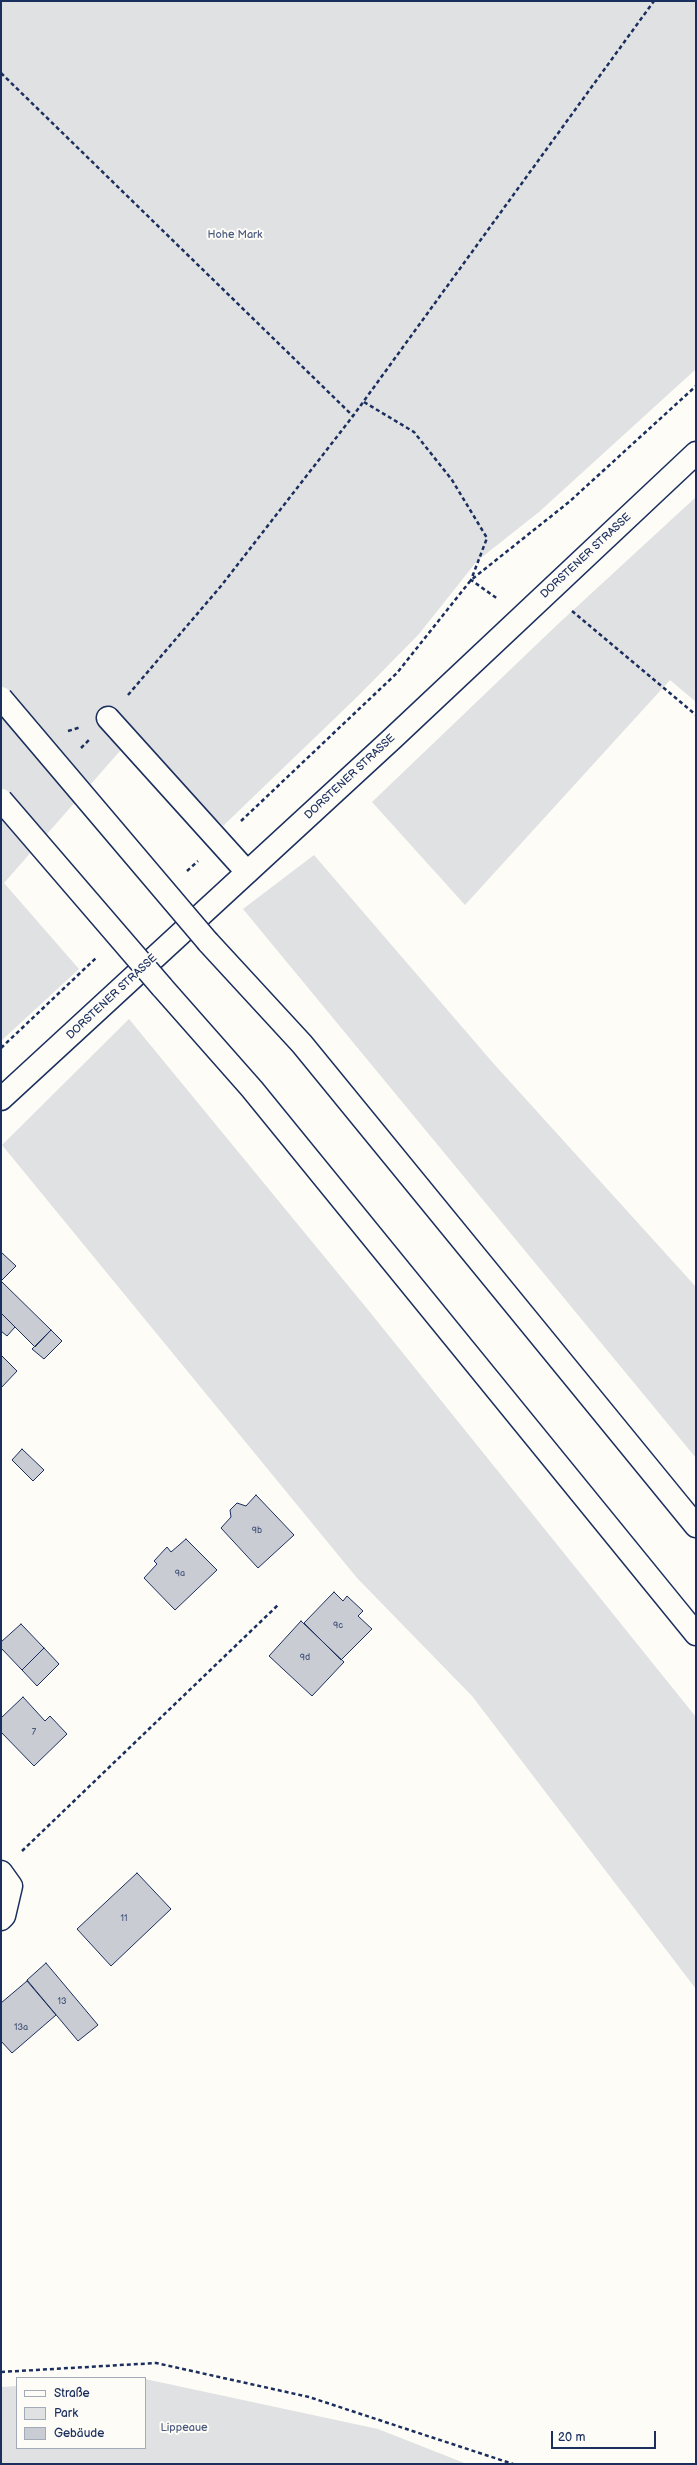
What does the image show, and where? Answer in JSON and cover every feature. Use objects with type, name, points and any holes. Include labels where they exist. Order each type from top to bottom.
[{"type":"main road","name":"DORSTENER STRASSE","points":[[1,1099],[248,872],[696,453]]},
{"type":"main road","points":[[1,698],[208,942],[302,1044],[696,1526]]},
{"type":"main road","points":[[108,718],[248,872]]},
{"type":"main road","points":[[1,800],[252,1089],[696,1634]]},
{"type":"main road","points":[[1,1872],[12,1886],[4,1916],[1,1918]]},
{"type":"path","points":[[108,718],[221,586],[364,402],[654,1]]},
{"type":"path","points":[[1,73],[353,416]]},
{"type":"path","points":[[185,874],[397,673],[471,580],[569,502],[696,386]]},
{"type":"path","points":[[364,402],[414,432],[452,480],[487,538],[471,580]]},
{"type":"path","points":[[471,580],[522,616]]},
{"type":"path","points":[[549,591],[696,715]]},
{"type":"path","points":[[1,1048],[99,955]]},
{"type":"path","points":[[18,1854],[278,1605]]},
{"type":"path","points":[[1,2372],[156,2363],[309,2397],[513,2464]]},
{"type":"green space","name":"Hohe Mark","points":[[1,1],[696,1],[696,369],[539,512],[477,561],[419,634],[358,696],[223,826],[134,735],[4,883],[79,969],[1,1041]]},
{"type":"green space","points":[[696,497],[696,702],[670,680],[465,905],[372,802],[557,625]]},
{"type":"green space","points":[[314,855],[494,1064],[696,1287],[696,1458],[243,909]]},
{"type":"green space","points":[[129,1019],[369,1311],[696,1717],[696,1989],[472,1696],[357,1578],[2,1145]]},
{"type":"green space","name":"Lippeaue","points":[[146,2379],[378,2429],[467,2464],[1,2464],[1,2387],[16,2386],[16,2449],[146,2449]]},
{"type":"building","points":[[1,1252],[16,1266],[1,1281]]},
{"type":"building","points":[[1,1281],[51,1330],[35,1347],[1,1313]]},
{"type":"building","points":[[1,1313],[15,1327],[7,1336],[1,1331]]},
{"type":"building","points":[[51,1330],[62,1341],[44,1359],[32,1349]]},
{"type":"building","points":[[1,1355],[17,1371],[1,1388]]},
{"type":"building","points":[[22,1449],[44,1470],[33,1481],[12,1460]]},
{"type":"building","points":[[256,1495],[294,1535],[258,1568],[221,1528],[231,1517],[230,1510],[237,1503],[246,1506]]},
{"type":"building","points":[[186,1539],[217,1570],[175,1610],[144,1578],[157,1564],[154,1561],[167,1547],[171,1552]]},
{"type":"building","points":[[334,1592],[343,1601],[347,1596],[363,1611],[358,1616],[372,1629],[341,1660],[304,1623]]},
{"type":"building","points":[[301,1621],[344,1662],[312,1696],[269,1656]]},
{"type":"building","points":[[21,1624],[44,1648],[22,1670],[1,1648],[1,1642]]},
{"type":"building","points":[[44,1648],[59,1664],[37,1686],[22,1670]]},
{"type":"building","points":[[23,1697],[45,1721],[50,1716],[67,1734],[34,1766],[1,1732],[1,1718]]},
{"type":"building","points":[[137,1873],[171,1909],[111,1966],[77,1929]]},
{"type":"building","points":[[46,1963],[98,2025],[78,2041],[27,1980]]},
{"type":"building","points":[[27,1981],[56,2015],[12,2053],[1,2041],[1,2003]]}]
